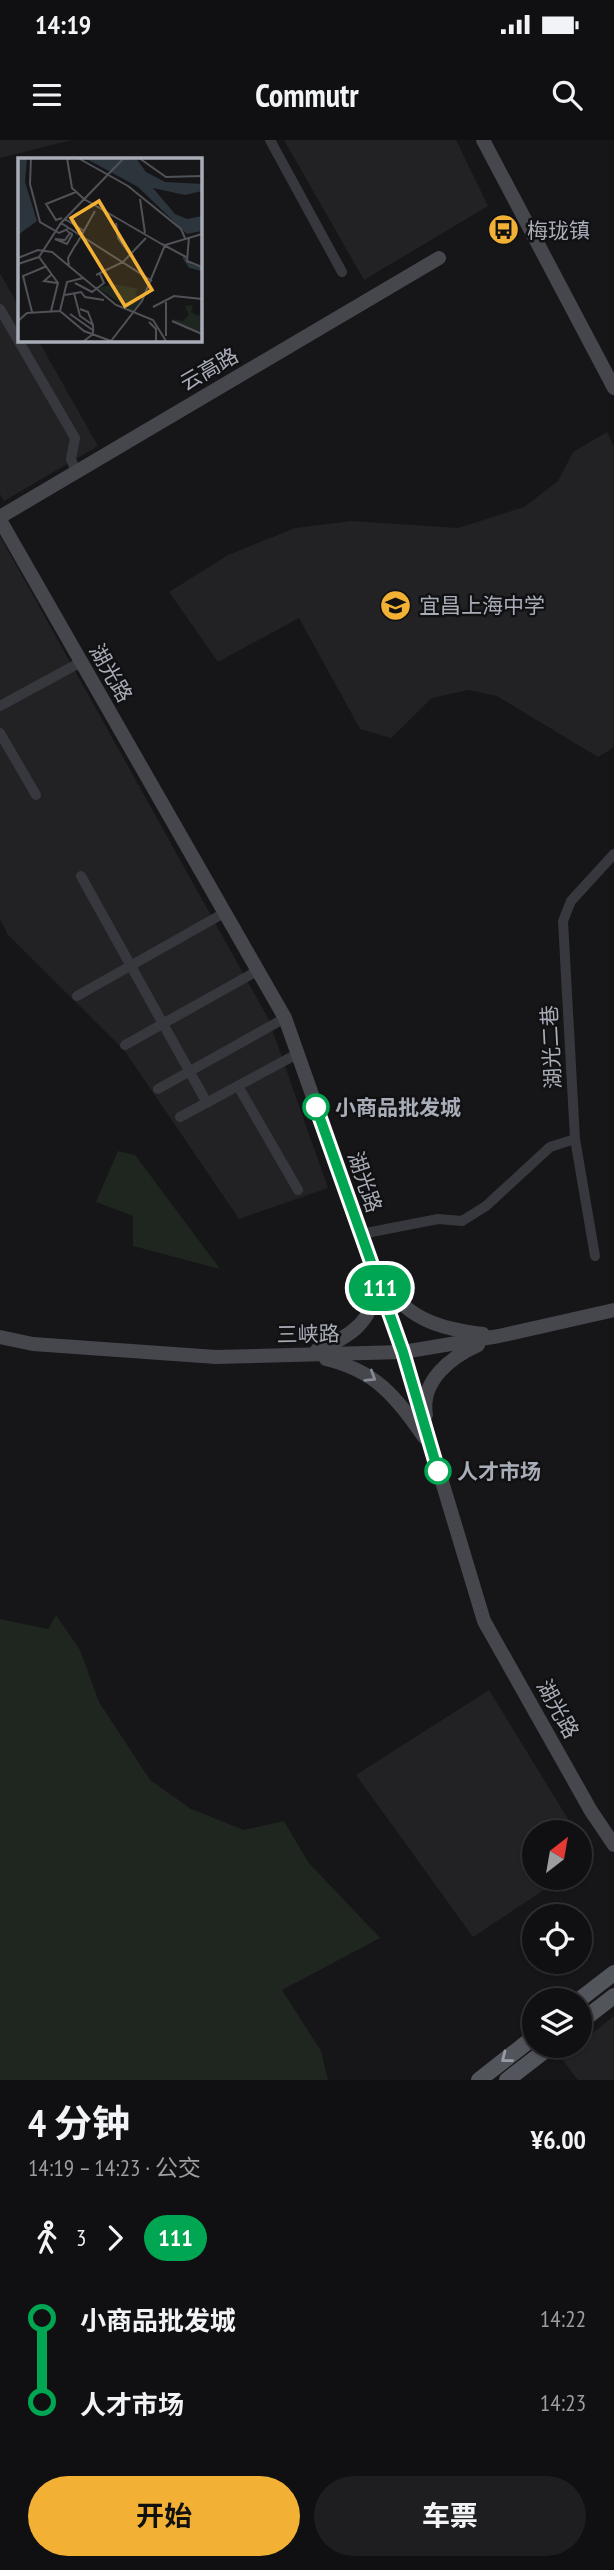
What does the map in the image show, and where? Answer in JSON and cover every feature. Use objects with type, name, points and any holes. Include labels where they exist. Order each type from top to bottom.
[{"type":"main road","points":[[483,140],[614,388]]},
{"type":"main road","name":"云高路","points":[[0,519],[439,258]]},
{"type":"main road","name":"湖光路","points":[[0,519],[285,1018],[403,1352],[484,1621],[591,1811],[614,1845]]},
{"type":"main road","points":[[373,1269],[398,1303],[423,1322],[452,1331],[499,1336]]},
{"type":"main road","points":[[307,1354],[340,1341],[363,1323],[375,1300],[373,1269]]},
{"type":"main road","name":"三峡路","points":[[0,1337],[33,1345],[216,1357],[403,1352],[499,1336],[614,1310]]},
{"type":"main road","points":[[431,1446],[425,1408],[433,1378],[456,1355],[499,1336]]},
{"type":"main road","points":[[307,1354],[349,1365],[377,1379],[400,1403],[431,1446]]},
{"type":"main road","points":[[592,1990],[614,1973]]},
{"type":"main road","points":[[592,2014],[614,1996]]},
{"type":"main road","points":[[479,2080],[522,2046]]},
{"type":"main road","points":[[507,2080],[535,2058]]},
{"type":"street","points":[[270,140],[342,272]]},
{"type":"street","points":[[0,310],[18,341]]},
{"type":"street","points":[[18,341],[75,438],[71,458],[76,472]]},
{"type":"street","points":[[0,706],[81,662]]},
{"type":"street","points":[[0,733],[36,795]]},
{"type":"street","name":"湖光二巷","points":[[595,1256],[575,1139],[563,921],[571,901],[614,854]]},
{"type":"street","points":[[81,876],[207,1103]]},
{"type":"street","points":[[77,996],[224,913]]},
{"type":"street","points":[[125,1045],[257,971]]},
{"type":"street","points":[[158,1089],[285,1018]]},
{"type":"street","points":[[180,1118],[297,1054]]},
{"type":"street","points":[[238,1086],[298,1190]]},
{"type":"street","points":[[361,1234],[438,1219],[462,1221],[486,1206],[550,1147],[575,1139]]},
{"type":"shaded area","points":[[0,140],[72,140],[0,158]]},
{"type":"shaded area","points":[[284,140],[456,140],[488,206],[364,280]]},
{"type":"shaded area","points":[[0,273],[18,305],[18,341],[39,341],[98,446],[4,501],[0,494]]},
{"type":"shaded area","name":"宜昌上海中学","points":[[607,432],[614,447],[614,738],[613,748],[598,757],[497,696],[468,690],[432,698],[391,738],[360,729],[299,618],[218,662],[169,592],[228,555],[295,528],[352,521],[458,528],[524,507],[558,481],[573,452]]},
{"type":"shaded area","points":[[0,536],[268,1018],[328,1188],[239,1219],[124,1050],[8,935],[0,919]]},
{"type":"shaded area","points":[[118,1151],[135,1155],[220,1269],[133,1246],[133,1216],[96,1202]]},
{"type":"shaded area","points":[[56,1615],[80,1650],[99,1702],[150,1780],[191,1809],[244,1830],[284,1821],[308,1862],[380,1938],[282,1990],[321,2051],[328,2080],[0,2080],[0,1619],[48,1629]]},
{"type":"shaded area","points":[[489,1690],[569,1820],[522,1820],[522,1890],[544,1890],[473,1937],[356,1775]]},
{"type":"shaded area","points":[[614,2016],[614,2080],[578,2080],[561,2058],[592,2058],[592,2033]]},
{"type":"bus line","name":"111","points":[[316,1107],[403,1352],[438,1471]]},
{"type":"place","name":"梅珑镇","points":[[504,230]]},
{"type":"place","name":"宜昌上海中学","points":[[396,605]]},
{"type":"place","name":"小商品批发城","points":[[316,1107]]},
{"type":"place","name":"人才市场","points":[[438,1471]]}]
